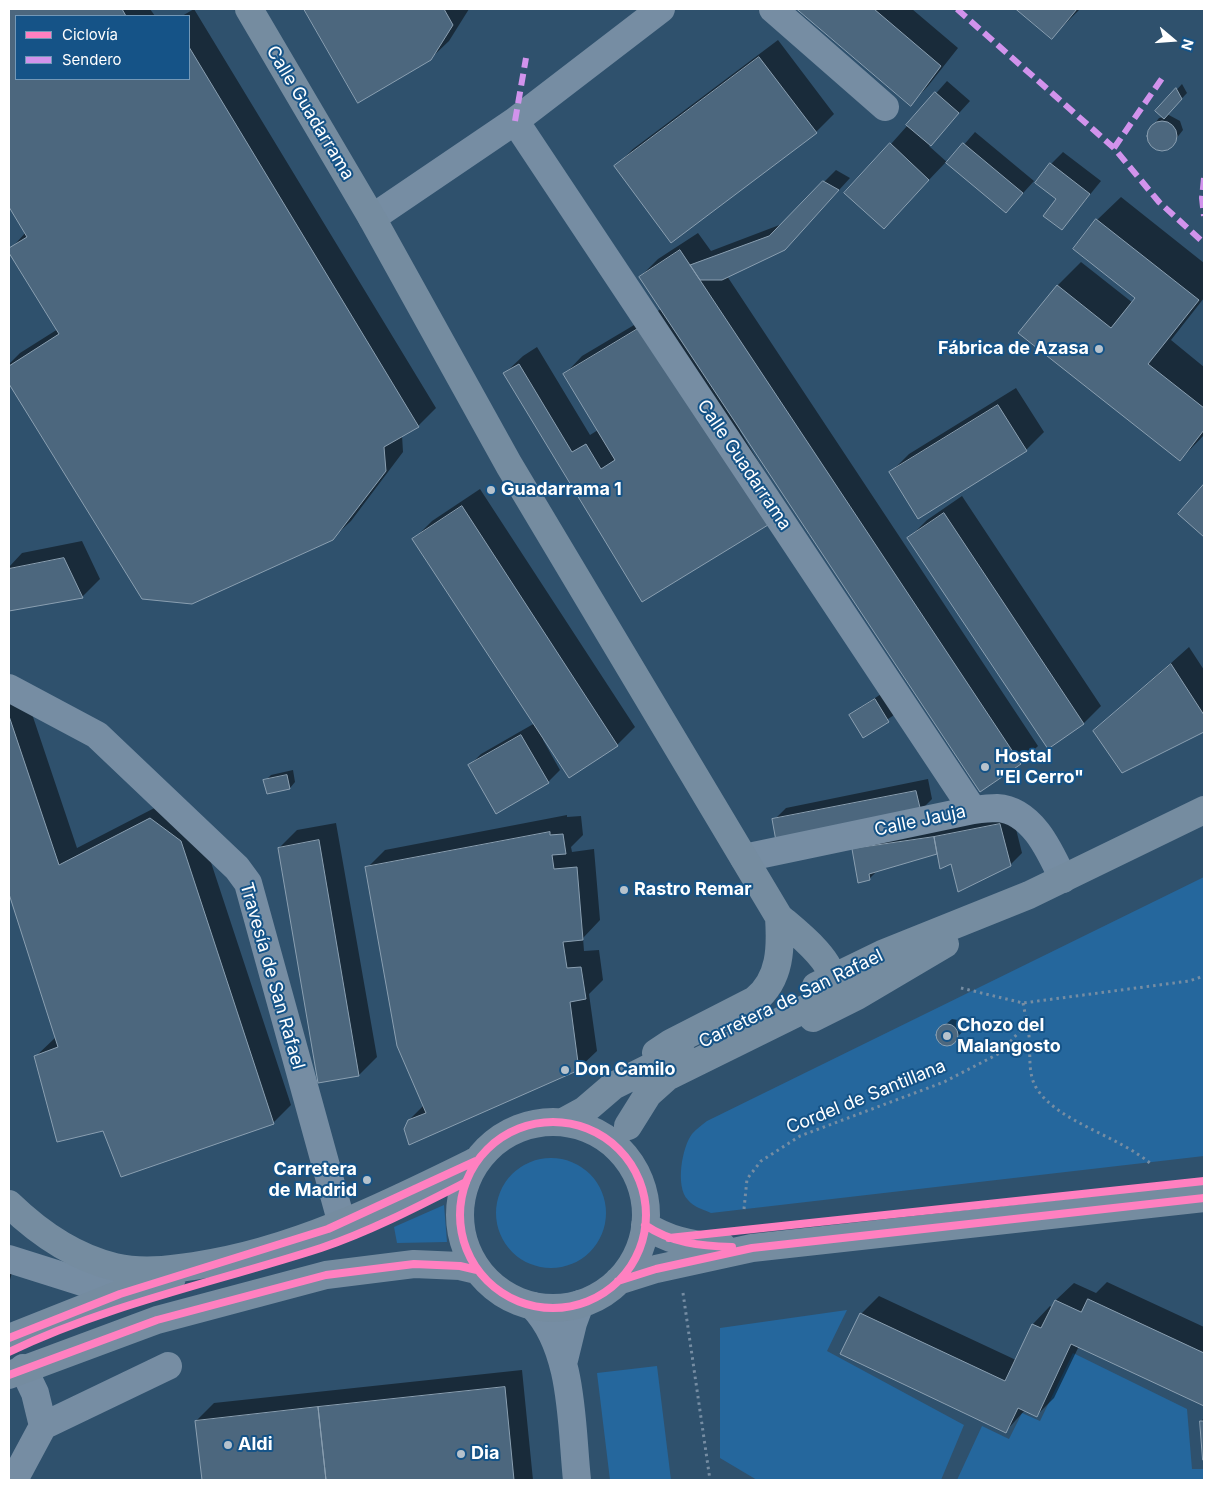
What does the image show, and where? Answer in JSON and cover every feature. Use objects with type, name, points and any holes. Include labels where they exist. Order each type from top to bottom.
[{"type":"main road","name":"Calle Guadarrama","points":[[249,9],[372,218],[509,465],[779,917]]},
{"type":"main road","name":"Carretera de San Rafael","points":[[563,1122],[584,1110],[613,1086],[832,978],[882,954],[1029,895],[1204,810]]},
{"type":"main road","name":"Carretera de San Rafael","points":[[624,1138],[641,1111],[665,1093],[857,996],[1029,895]]},
{"type":"main road","points":[[624,1138],[563,1122],[544,1122],[518,1128],[494,1142],[476,1161],[463,1190],[459,1218],[465,1246],[477,1270],[502,1293],[533,1306],[558,1308],[580,1304],[601,1295],[618,1281],[636,1255],[645,1225],[646,1207],[640,1183],[624,1138],[648,1094],[667,1077],[823,1000],[830,992],[832,978],[827,966],[809,943],[779,917]]},
{"type":"main road","points":[[613,1086],[671,1043],[755,1000],[764,992],[774,974],[780,953],[779,917]]},
{"type":"main road","points":[[809,943],[843,954],[861,956],[882,954]]},
{"type":"main road","points":[[9,1338],[120,1294],[231,1261],[342,1224],[476,1161]]},
{"type":"main road","points":[[618,1281],[656,1269],[752,1248],[1204,1198]]},
{"type":"main road","points":[[9,1204],[27,1220],[64,1247],[92,1260],[114,1267],[158,1271],[231,1261]]},
{"type":"main road","points":[[645,1225],[669,1238],[704,1246],[752,1248]]},
{"type":"main road","points":[[16,1371],[157,1320],[326,1276],[414,1264],[460,1266],[477,1270]]},
{"type":"street","points":[[372,218],[515,121],[661,9]]},
{"type":"street","points":[[773,9],[885,107]]},
{"type":"street","name":"Calle Guadarrama","points":[[515,121],[974,810]]},
{"type":"street","name":"Travesía de San Rafael","points":[[9,688],[97,735],[237,868],[248,883],[342,1224]]},
{"type":"street","name":"Calle Jauja","points":[[744,858],[974,810],[998,808],[1018,815],[1028,821],[1051,854],[1063,879]]},
{"type":"street","points":[[10,1262],[120,1294]]},
{"type":"street","points":[[564,1360],[573,1323],[580,1304]]},
{"type":"street","points":[[533,1306],[544,1318],[553,1333],[564,1360],[577,1480]]},
{"type":"street","points":[[14,1480],[43,1426],[168,1366]]},
{"type":"street","points":[[16,1371],[35,1393],[43,1426]]},
{"type":"path","points":[[961,988],[1023,1003],[1189,981],[1204,976]]},
{"type":"path","points":[[1023,1003],[1027,1023],[1030,1065],[1036,1088],[1058,1111],[1136,1150],[1151,1164]]},
{"type":"path","points":[[683,1291],[710,1480]]},
{"type":"shaded area","points":[[1204,877],[1204,1156],[711,1213],[698,1208],[684,1194],[681,1167],[685,1148],[692,1134],[707,1121]]},
{"type":"shaded area","points":[[551,1158],[572,1163],[590,1174],[601,1192],[606,1213],[601,1234],[590,1252],[572,1263],[551,1268],[530,1263],[512,1252],[501,1234],[496,1213],[501,1192],[512,1174],[530,1163]]},
{"type":"shaded area","points":[[444,1205],[447,1242],[397,1243],[394,1227]]},
{"type":"shaded area","points":[[847,1310],[827,1351],[964,1425],[941,1480],[757,1480],[720,1458],[720,1328]]},
{"type":"shaded area","points":[[1073,1353],[1187,1409],[1192,1469],[1204,1469],[1204,1480],[957,1480],[982,1426],[1009,1439],[1022,1413],[1040,1421]]},
{"type":"shaded area","points":[[657,1366],[671,1480],[610,1480],[597,1373]]},
{"type":"building","points":[[9,9],[122,9],[125,15],[15,15],[15,80],[190,80],[190,49],[419,427],[384,447],[386,471],[333,540],[192,604],[142,599],[9,384],[9,366],[59,334],[9,253],[9,248],[27,237],[9,207]]},
{"type":"building","points":[[304,9],[444,9],[453,25],[431,60],[358,103]]},
{"type":"building","points":[[797,9],[874,9],[941,66],[911,106]]},
{"type":"building","points":[[1016,9],[1077,9],[1052,39]]},
{"type":"building","points":[[759,57],[817,133],[671,243],[614,166]]},
{"type":"building","points":[[1176,88],[1182,99],[1164,119],[1155,111]]},
{"type":"building","points":[[935,92],[959,113],[931,146],[906,125]]},
{"type":"building","points":[[1162,121],[1173,125],[1177,136],[1173,147],[1162,151],[1151,147],[1147,136],[1151,125]]},
{"type":"building","points":[[890,143],[929,180],[884,229],[844,193]]},
{"type":"building","points":[[963,143],[1023,193],[1006,213],[946,163]]},
{"type":"building","points":[[1050,163],[1090,194],[1062,230],[1043,216],[1056,199],[1035,183]]},
{"type":"building","points":[[823,181],[839,190],[785,250],[722,280],[700,280],[690,265],[769,236]]},
{"type":"building","name":"Fábrica de Azasa","points":[[1096,219],[1199,300],[1148,364],[1204,408],[1204,430],[1180,461],[1018,333],[1057,285],[1111,328],[1135,298],[1073,249]]},
{"type":"building","points":[[680,250],[1021,764],[980,792],[639,277]]},
{"type":"building","points":[[646,324],[768,525],[642,602],[503,373],[519,364],[572,452],[586,444],[601,469],[615,460],[563,374]]},
{"type":"building","points":[[998,405],[1027,451],[918,519],[889,472]]},
{"type":"building","points":[[1204,484],[1204,537],[1178,514]]},
{"type":"building","points":[[462,506],[618,746],[569,778],[412,539]]},
{"type":"building","points":[[944,513],[1084,724],[1048,749],[907,538]]},
{"type":"building","points":[[64,558],[83,598],[9,611],[9,569]]},
{"type":"building","points":[[1171,664],[1204,715],[1204,732],[1122,773],[1093,731]]},
{"type":"building","points":[[875,699],[889,722],[863,738],[849,715]]},
{"type":"building","points":[[9,716],[59,865],[150,818],[181,841],[274,1124],[121,1177],[103,1131],[57,1142],[34,1056],[58,1047],[9,894]]},
{"type":"building","points":[[521,735],[549,783],[496,814],[468,765]]},
{"type":"building","points":[[287,775],[290,789],[267,794],[263,780]]},
{"type":"building","points":[[916,791],[921,812],[776,841],[772,819]]},
{"type":"building","points":[[1000,824],[1011,866],[958,892],[951,864],[940,869],[934,837]]},
{"type":"building","points":[[550,832],[550,835],[563,834],[566,854],[552,855],[554,869],[577,867],[583,940],[563,942],[567,968],[581,967],[586,999],[570,1002],[579,1070],[409,1145],[404,1129],[408,1120],[426,1113],[397,1046],[365,867]]},
{"type":"building","points":[[934,837],[937,854],[869,874],[870,880],[858,883],[852,849]]},
{"type":"building","points":[[319,840],[359,1076],[318,1083],[278,848]]},
{"type":"building","name":"Chozo del Malangosto","points":[[947,1024],[955,1027],[958,1035],[955,1043],[947,1046],[939,1043],[936,1035],[939,1027]]},
{"type":"building","points":[[1088,1299],[1204,1353],[1204,1406],[1071,1344],[1037,1417],[1018,1408],[1006,1433],[840,1354],[860,1313],[1005,1381],[1032,1324],[1041,1328],[1055,1300],[1081,1312]]},
{"type":"building","points":[[505,1387],[514,1480],[326,1480],[318,1407]]},
{"type":"building","points":[[318,1407],[326,1480],[202,1480],[195,1421]]},
{"type":"building","points":[[1200,1421],[1204,1421],[1204,1460],[1203,1460]]},
{"type":"marked path","points":[[957,9],[1114,148],[1159,202],[1204,243]]},
{"type":"marked path","points":[[515,121],[526,58]]},
{"type":"marked path","points":[[1114,148],[1165,74]]},
{"type":"marked path","points":[[1204,178],[1202,198],[1204,216]]},
{"type":"cycle path","points":[[544,1122],[562,1122],[589,1129],[619,1149],[639,1179],[646,1206],[646,1215],[646,1224],[639,1251],[619,1281],[589,1301],[562,1308],[544,1308],[526,1304],[509,1297],[494,1287],[481,1274],[471,1259],[464,1242],[460,1224],[460,1206],[464,1188],[471,1171],[481,1156],[494,1143],[509,1133],[526,1126],[544,1122]]},
{"type":"cycle path","points":[[9,1338],[120,1294],[328,1229],[476,1161]]},
{"type":"cycle path","points":[[669,1238],[1204,1181]]},
{"type":"cycle path","points":[[9,1352],[85,1320],[340,1241],[395,1218],[466,1182]]},
{"type":"cycle path","points":[[618,1281],[656,1269],[752,1248],[1204,1198]]},
{"type":"cycle path","points":[[645,1225],[676,1240],[709,1246],[732,1247]]},
{"type":"cycle path","points":[[9,1375],[157,1320],[326,1275],[414,1264],[460,1266],[477,1270]]},
{"type":"place","name":"Fábrica de Azasa","points":[[1099,349]]},
{"type":"place","name":"Guadarrama 1","points":[[491,490]]},
{"type":"place","name":"Hostal \"El Cerro\"","points":[[985,767]]},
{"type":"place","name":"Rastro Remar","points":[[624,890]]},
{"type":"place","name":"Chozo del Malangosto","points":[[947,1036]]},
{"type":"place","name":"Don Camilo","points":[[565,1070]]},
{"type":"place","name":"Carretera de Madrid","points":[[367,1180]]},
{"type":"place","name":"Aldi","points":[[228,1445]]},
{"type":"place","name":"Dia","points":[[461,1454]]}]
